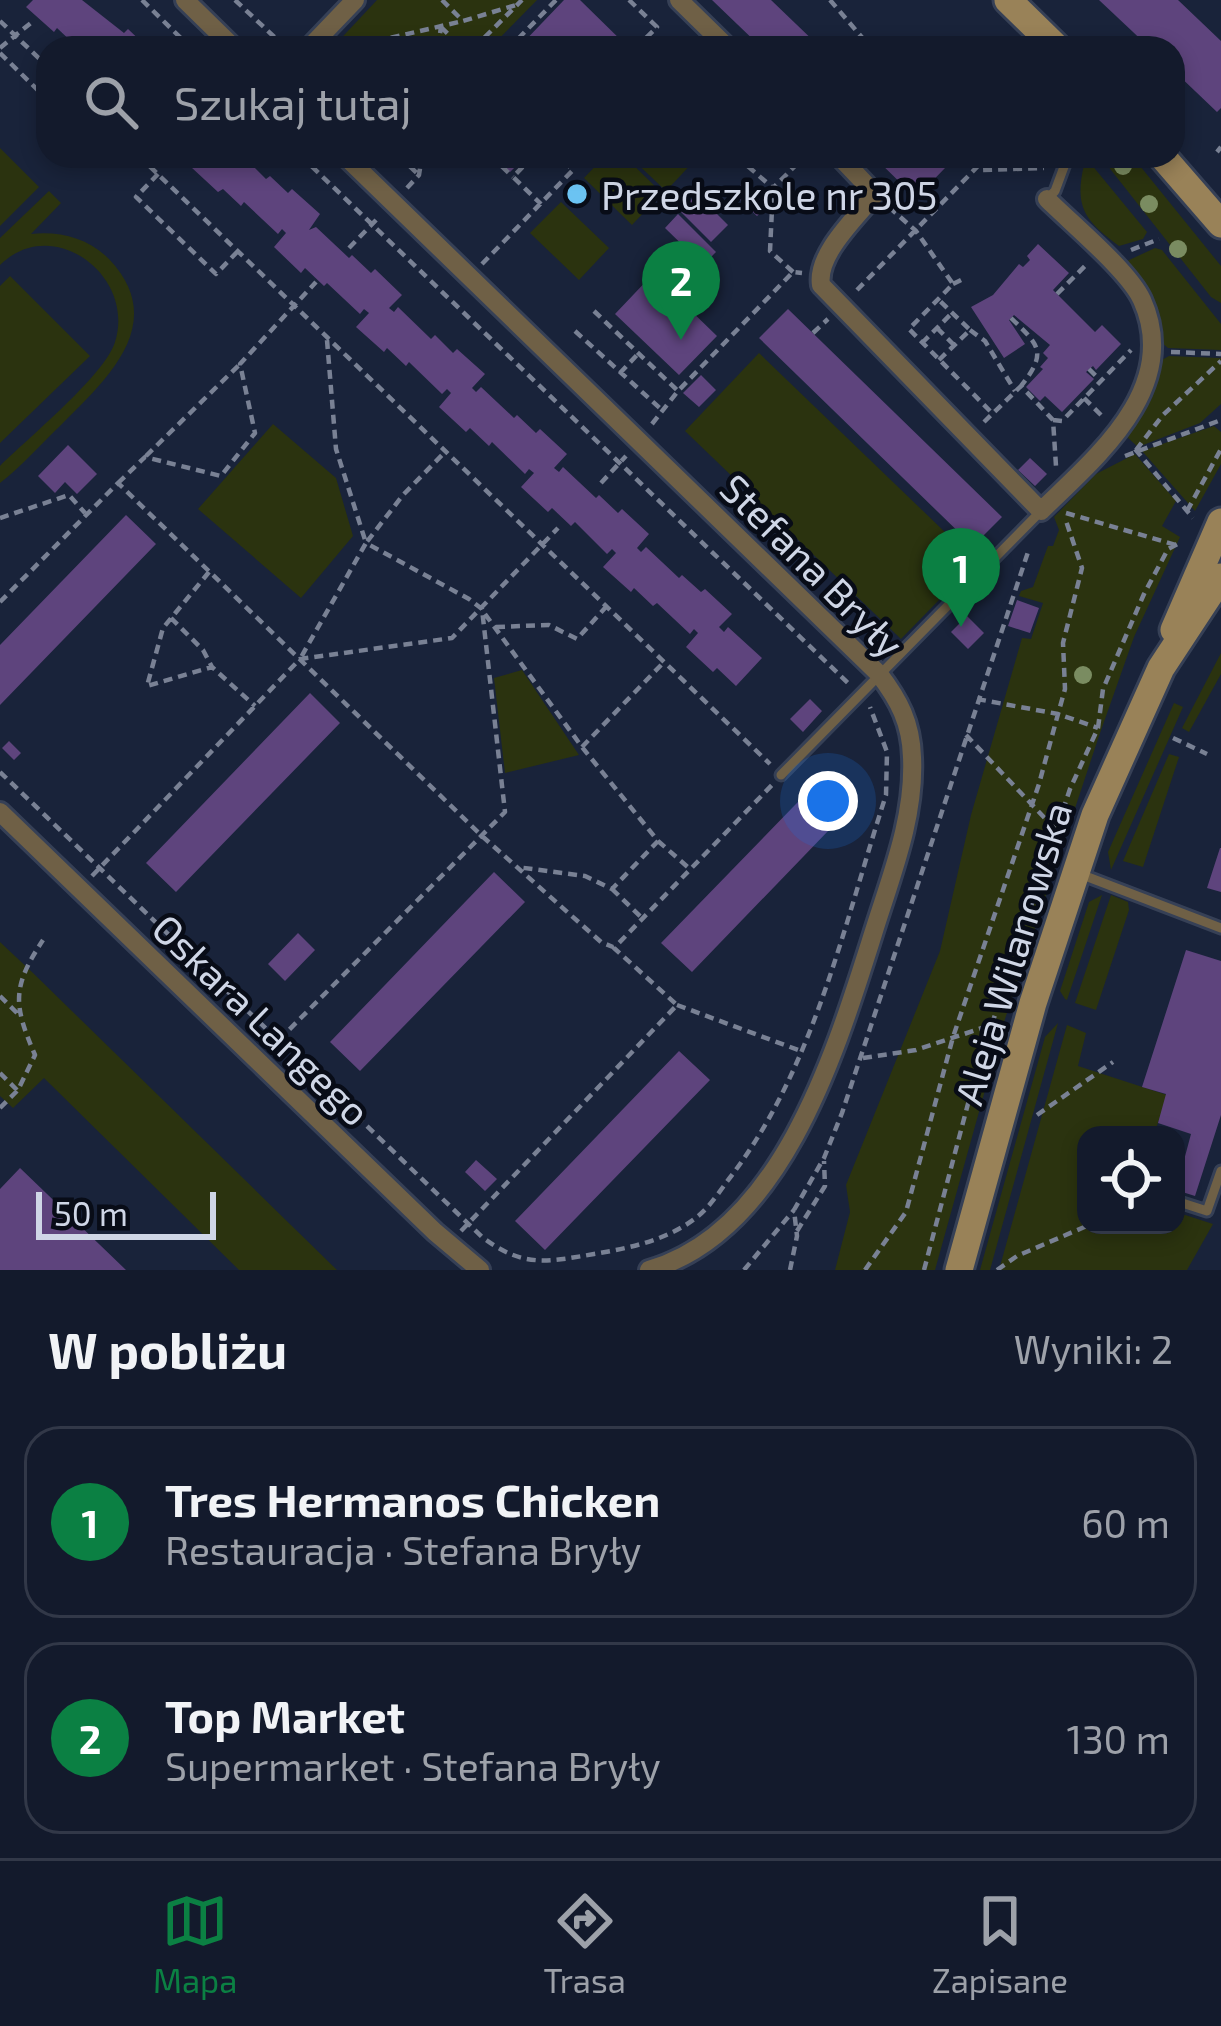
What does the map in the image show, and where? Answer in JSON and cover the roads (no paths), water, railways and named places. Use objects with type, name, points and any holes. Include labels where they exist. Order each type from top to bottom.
[{"type":"main road","points":[[1008,0],[1045,36]]},
{"type":"main road","points":[[1172,168],[1221,224]]},
{"type":"main road","name":"Aleja Wilanowska","points":[[959,1270],[1075,872],[1114,768],[1161,668],[1208,520]]},
{"type":"main road","name":"Aleja Wilanowska","points":[[1161,668],[1221,577]]},
{"type":"street","points":[[185,0],[222,36]]},
{"type":"street","points":[[320,36],[355,0]]},
{"type":"street","points":[[679,0],[716,36]]},
{"type":"street","name":"Stefana Bryły","points":[[358,168],[879,674],[900,701],[908,725],[912,758],[908,826],[834,1057],[798,1130],[751,1200],[714,1238],[670,1264],[649,1270]]},
{"type":"street","points":[[850,168],[875,194],[825,260],[819,274],[821,285],[1041,511],[1061,503],[1119,433],[1142,390],[1150,333],[1142,299],[1047,199]]},
{"type":"street","name":"Oskara Langego","points":[[0,812],[448,1245],[480,1270]]},
{"type":"lane","points":[[1047,199],[1064,168]]},
{"type":"lane","points":[[781,775],[1041,511]]},
{"type":"lane","points":[[1075,872],[1221,928]]},
{"type":"lane","points":[[1185,1204],[1207,1211],[1221,1171]]},
{"type":"place","name":"Przedszkole nr 305","points":[[577,194]]},
{"type":"place","name":"Top Market","points":[[681,340]]},
{"type":"place","name":"Tres Hermanos Chicken","points":[[961,627]]}]
